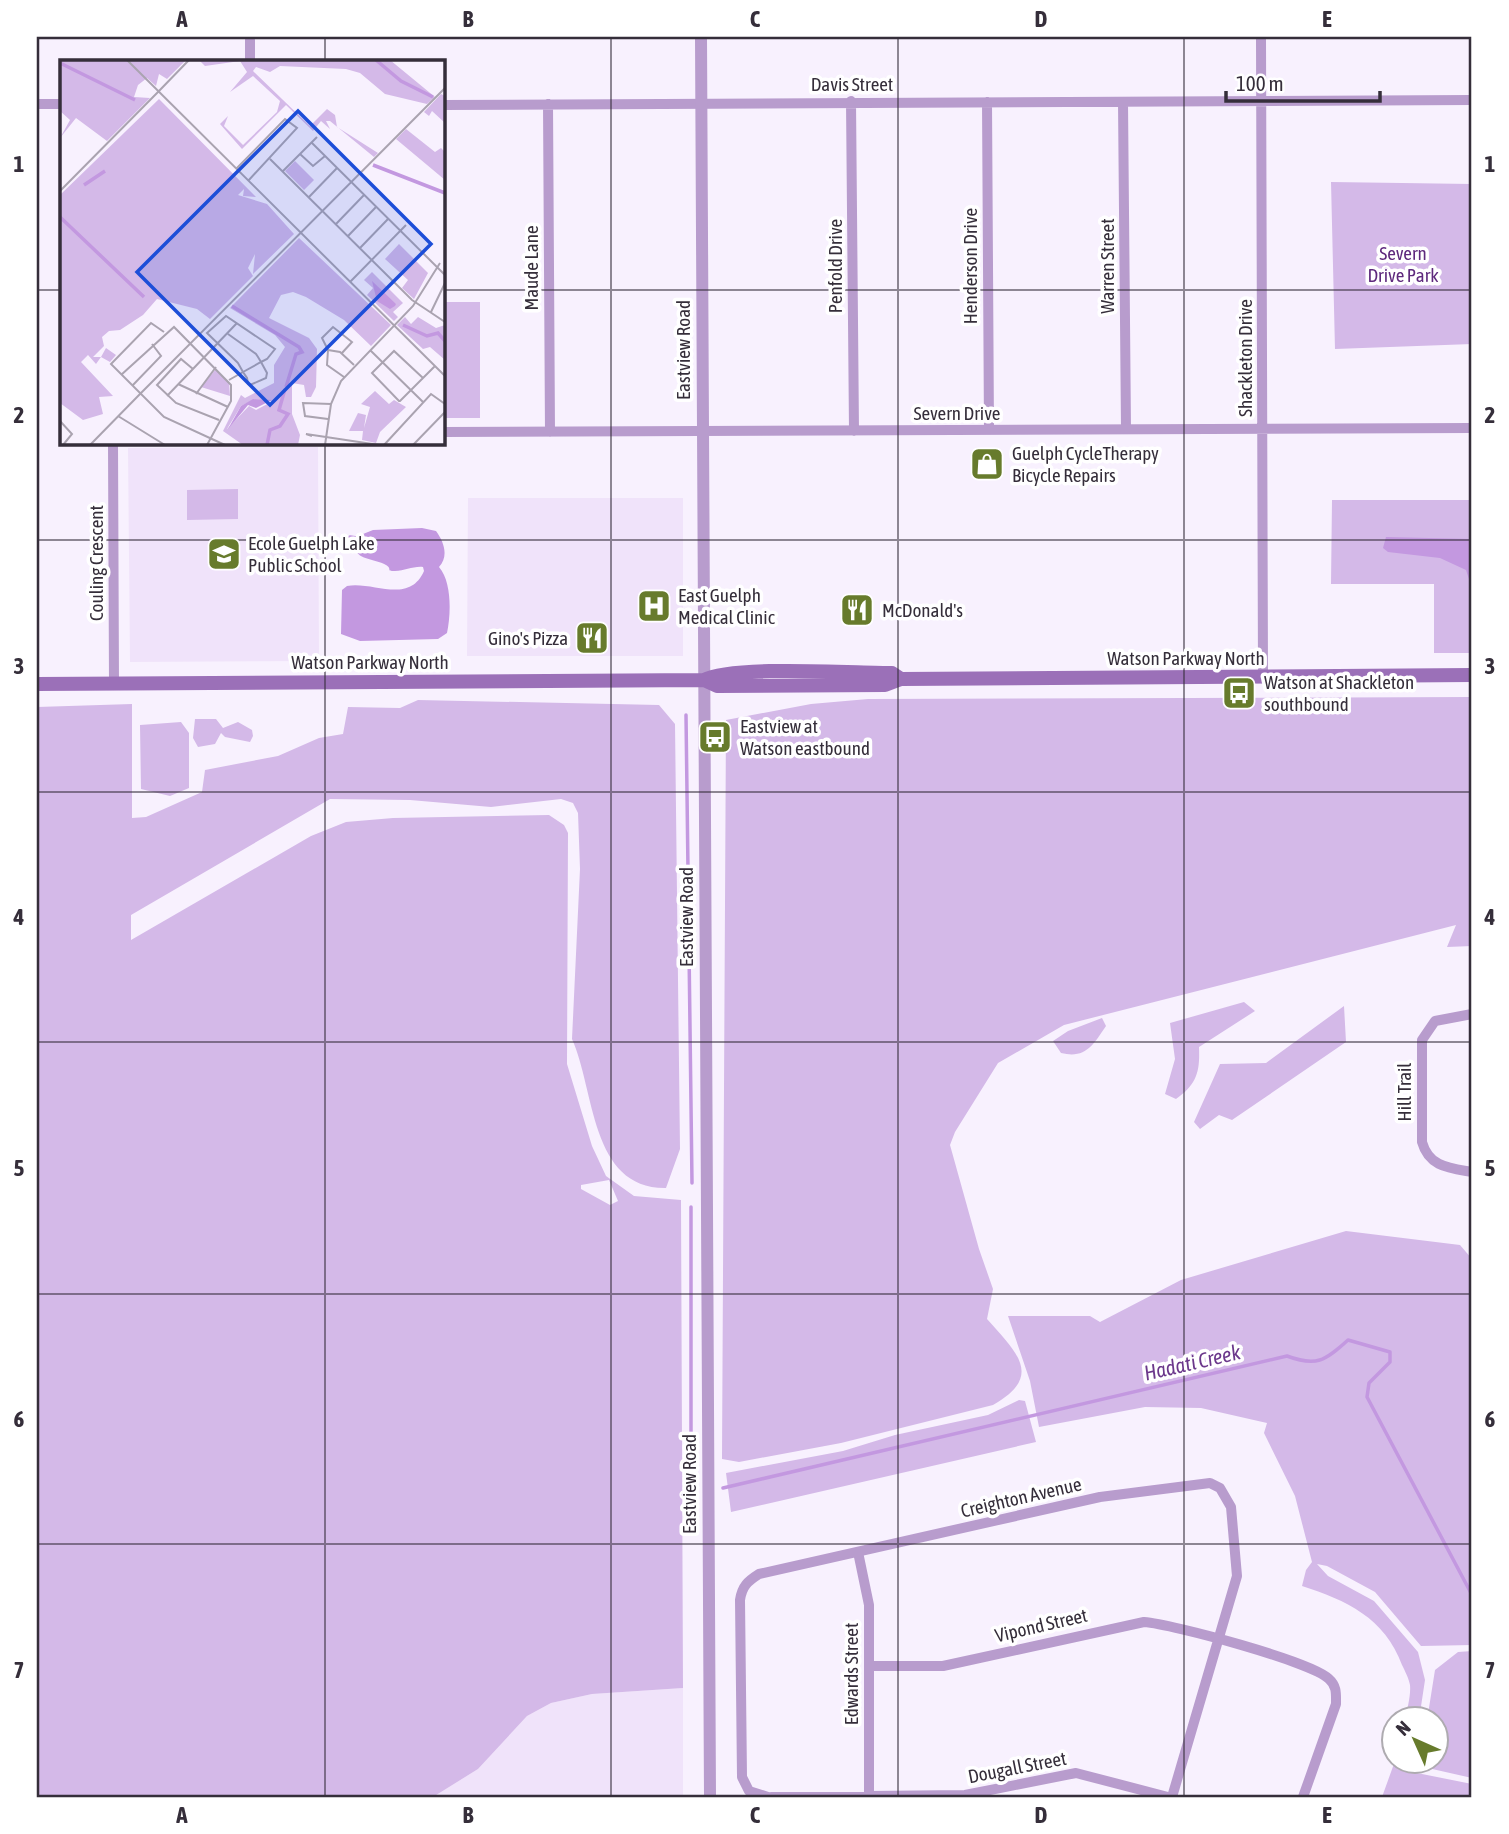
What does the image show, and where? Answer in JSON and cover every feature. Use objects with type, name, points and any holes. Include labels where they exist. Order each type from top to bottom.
[{"type":"main road","name":"Watson Parkway North","points":[[37,684],[704,680],[717,686],[885,685],[901,679],[1472,676]]},
{"type":"street","name":"Eastview Road","points":[[701,37],[710,1797]]},
{"type":"street","name":"Shackleton Drive","points":[[1261,38],[1264,677]]},
{"type":"street","points":[[250,40],[250,60]]},
{"type":"street","name":"Davis Street","points":[[444,105],[1472,100]]},
{"type":"street","name":"Penfold Drive","points":[[851,102],[854,431]]},
{"type":"street","name":"Henderson Drive","points":[[987,102],[989,430]]},
{"type":"street","name":"Warren Street","points":[[1123,102],[1126,429]]},
{"type":"street","points":[[37,104],[60,104]]},
{"type":"street","name":"Maude Lane","points":[[548,104],[550,432]]},
{"type":"street","name":"Severn Drive","points":[[444,432],[1472,428]]},
{"type":"street","name":"Couling Crescent","points":[[113,444],[114,683]]},
{"type":"street","name":"Hill Trail","points":[[1472,1014],[1435,1021],[1422,1040],[1422,1142],[1425,1154],[1443,1167],[1472,1172]]},
{"type":"street","name":"Creighton Avenue","points":[[869,1797],[770,1797],[749,1791],[741,1777],[740,1600],[743,1587],[759,1574],[1100,1497],[1210,1483],[1220,1488],[1231,1507],[1237,1560],[1234,1592],[1170,1797]]},
{"type":"street","name":"Edwards Street","points":[[858,1552],[869,1605],[869,1797]]},
{"type":"street","name":"Vipond Street","points":[[869,1666],[943,1666],[1144,1622],[1171,1626],[1220,1640],[1309,1667],[1329,1679],[1336,1689],[1336,1704],[1303,1797]]},
{"type":"street","name":"Dougall Street","points":[[869,1797],[965,1794],[1076,1773],[1170,1797]]},
{"type":"shaded area","name":"Ecole Guelph Lake Public School","points":[[318,447],[319,661],[130,662],[128,448]]},
{"type":"shaded area","points":[[468,498],[683,498],[683,656],[467,656]]},
{"type":"shaded area","points":[[422,528],[436,531],[444,549],[444,558],[439,567],[448,589],[450,608],[447,633],[438,639],[360,641],[341,634],[342,590],[347,586],[400,589],[417,581],[424,571],[423,567],[419,567],[390,571],[386,565],[363,557],[356,550],[358,536],[373,530]]},
{"type":"shaded area","points":[[1386,537],[1472,539],[1472,588],[1466,570],[1440,558],[1388,552],[1383,548]]},
{"type":"shaded area","points":[[683,1688],[683,1797],[433,1797],[478,1769],[527,1716],[551,1703],[592,1694]]},
{"type":"green space","name":"Severn Drive Park","points":[[1331,182],[1472,184],[1472,344],[1335,349]]},
{"type":"green space","points":[[444,302],[480,302],[480,418],[444,418]]},
{"type":"green space","points":[[238,489],[238,519],[187,520],[187,490]]},
{"type":"green space","points":[[1332,500],[1472,500],[1472,653],[1434,653],[1434,584],[1331,584]]},
{"type":"green space","points":[[1472,697],[1472,946],[1447,947],[1456,925],[1064,1025],[998,1063],[955,1132],[950,1145],[993,1289],[987,1319],[1016,1354],[1021,1374],[1018,1384],[993,1405],[841,1443],[739,1462],[722,1459],[726,720],[811,704],[868,699]]},
{"type":"green space","points":[[418,700],[659,705],[675,724],[680,1149],[666,1188],[641,1184],[622,1172],[609,1155],[599,1133],[572,1039],[580,869],[578,813],[573,803],[561,799],[491,807],[410,800],[330,799],[131,915],[131,940],[311,836],[346,822],[393,818],[549,815],[564,825],[568,833],[567,1064],[592,1146],[606,1176],[634,1196],[681,1200],[683,1688],[592,1694],[551,1703],[527,1716],[478,1769],[433,1797],[37,1797],[37,707],[132,704],[132,818],[146,817],[202,792],[205,770],[278,756],[319,738],[343,734],[348,707],[400,708]],"holes":[[[609,1180],[618,1201],[610,1205],[581,1189],[581,1185]]]},
{"type":"green space","points":[[195,719],[216,719],[223,728],[238,722],[252,730],[253,736],[250,742],[225,737],[221,733],[215,744],[198,747],[193,738]]},
{"type":"green space","points":[[181,722],[189,733],[189,788],[170,796],[141,789],[140,725]]},
{"type":"green space","points":[[1244,1002],[1255,1011],[1199,1047],[1196,1077],[1189,1088],[1176,1099],[1165,1094],[1175,1059],[1170,1023]]},
{"type":"green space","points":[[1344,1006],[1346,1042],[1232,1120],[1219,1115],[1200,1129],[1194,1122],[1220,1064],[1266,1063]]},
{"type":"green space","points":[[1102,1018],[1106,1026],[1093,1044],[1083,1052],[1061,1053],[1053,1041],[1068,1031]]},
{"type":"green space","points":[[1346,1231],[1460,1245],[1472,1259],[1472,1645],[1421,1646],[1375,1592],[1327,1566],[1317,1564],[1328,1576],[1374,1601],[1418,1652],[1425,1680],[1421,1704],[1408,1704],[1409,1680],[1395,1649],[1374,1623],[1348,1605],[1302,1586],[1306,1570],[1312,1562],[1295,1496],[1264,1433],[1267,1423],[1201,1408],[1145,1407],[1039,1427],[1030,1381],[1008,1316],[1090,1316],[1100,1322],[1181,1280]]},
{"type":"green space","points":[[1019,1400],[1025,1401],[1036,1442],[731,1512],[726,1473],[843,1451],[895,1435],[988,1415]]},
{"type":"green space","points":[[1472,1651],[1472,1778],[1450,1773],[1450,1704],[1430,1704],[1435,1670],[1458,1652]]},
{"type":"green space","points":[[1390,1774],[1422,1774],[1472,1784],[1472,1797],[1382,1797]]},
{"type":"waterway","points":[[350,537],[357,538]]},
{"type":"waterway","points":[[686,715],[692,1183]]},
{"type":"waterway","points":[[691,1207],[691,1491]]},
{"type":"waterway","name":"Hadati Creek","points":[[723,1488],[1287,1356],[1306,1361],[1320,1360],[1348,1340],[1390,1352],[1390,1362],[1369,1383],[1367,1397],[1472,1595]]},
{"type":"place","name":"Guelph CycleTherapy Bicycle Repairs","points":[[987,464]]},
{"type":"place","name":"Ecole Guelph Lake Public School","points":[[224,554]]},
{"type":"place","name":"East Guelph Medical Clinic","points":[[654,606]]},
{"type":"place","name":"McDonald's","points":[[857,610]]},
{"type":"place","name":"Gino's Pizza","points":[[592,638]]},
{"type":"place","name":"Watson at Shackleton southbound","points":[[1239,693]]},
{"type":"place","name":"Eastview at Watson eastbound","points":[[715,737]]}]
